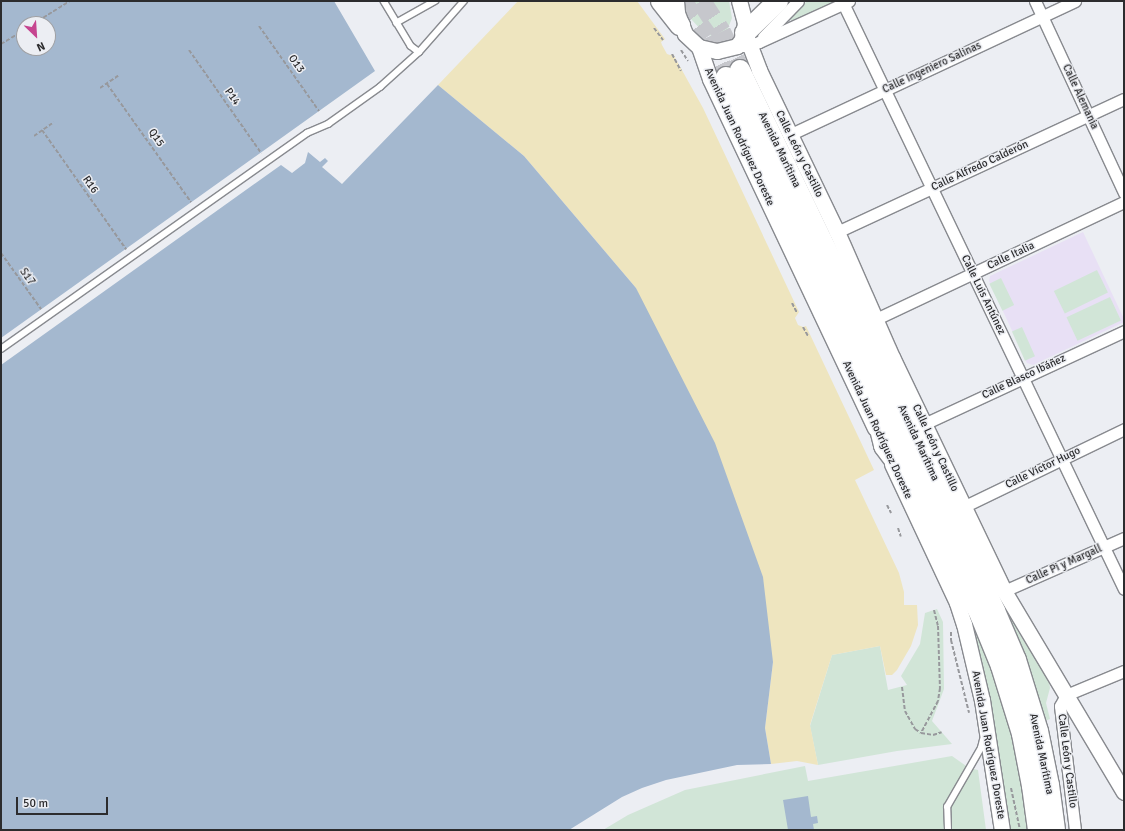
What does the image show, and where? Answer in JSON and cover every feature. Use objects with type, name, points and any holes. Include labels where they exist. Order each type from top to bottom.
[{"type":"highway","points":[[661,1],[680,25]]},
{"type":"highway","points":[[747,41],[778,1]]},
{"type":"highway","name":"Avenida Marítima","points":[[742,72],[880,363],[927,503],[981,617],[1001,666],[1022,734],[1032,786],[1038,830]]},
{"type":"highway","points":[[880,363],[884,446],[927,503]]},
{"type":"highway","points":[[880,363],[900,389],[917,420]]},
{"type":"highway","name":"Avenida Marítima","points":[[880,363],[917,420],[1016,660],[1038,731],[1055,830]]},
{"type":"street","points":[[676,1],[680,25],[692,42],[699,47],[717,51],[747,41],[844,2]]},
{"type":"street","name":"Calle León y Castillo","points":[[739,1],[745,23],[747,41],[742,72],[789,135],[837,232],[876,319],[880,363]]},
{"type":"street","points":[[747,41],[798,1]]},
{"type":"street","name":"Calle Alemania","points":[[1036,1],[1124,193]]},
{"type":"street","name":"Calle Ingeniero Salinas","points":[[789,135],[1075,1]]},
{"type":"street","name":"Calle Luis Antúnez","points":[[844,2],[884,90],[1124,589]]},
{"type":"street","name":"Avenida Juan Rodríguez Doreste","points":[[699,47],[710,79],[957,603],[972,654],[986,726],[1002,830]]},
{"type":"street","name":"Calle Alfredo Calderón","points":[[837,232],[1124,99]]},
{"type":"street","name":"Calle Italia","points":[[876,319],[1124,202]]},
{"type":"street","name":"Calle Blasco Ibáñez","points":[[917,420],[1023,378],[1124,330]]},
{"type":"street","name":"Calle León y Castillo","points":[[917,420],[963,507],[1004,591],[1066,695],[1060,706],[1075,830]]},
{"type":"street","name":"Calle Víctor Hugo","points":[[963,507],[1124,429]]},
{"type":"street","name":"Calle Pi y Margall","points":[[1004,591],[1124,538]]},
{"type":"street","points":[[1124,672],[1066,695],[1124,792]]},
{"type":"lane","points":[[384,1],[411,46],[419,52]]},
{"type":"lane","points":[[396,22],[435,1]]},
{"type":"lane","points":[[1,349],[307,134],[328,124],[380,87],[419,52],[464,1]]},
{"type":"lane","points":[[948,830],[947,808],[981,748],[986,726]]},
{"type":"path","points":[[46,16],[70,1]]},
{"type":"path","name":"O13","points":[[259,26],[319,111]]},
{"type":"path","points":[[654,28],[664,40]]},
{"type":"path","points":[[1,44],[16,35]]},
{"type":"path","name":"P14","points":[[189,50],[261,153]]},
{"type":"path","points":[[672,54],[681,71]]},
{"type":"path","points":[[100,88],[118,76]]},
{"type":"path","name":"Q15","points":[[107,84],[191,202]]},
{"type":"path","points":[[34,136],[54,122]]},
{"type":"path","name":"R16","points":[[42,130],[126,249]]},
{"type":"path","name":"S17","points":[[1,253],[41,309]]},
{"type":"path","points":[[792,303],[797,313]]},
{"type":"path","points":[[803,327],[808,336]]},
{"type":"path","points":[[887,505],[891,513]]},
{"type":"path","points":[[898,528],[902,538]]},
{"type":"path","points":[[921,733],[938,700],[940,688],[938,626],[934,610]]},
{"type":"path","points":[[902,687],[905,712],[915,729],[921,733],[933,735],[942,732]]},
{"type":"shaded area","points":[[1083,232],[1124,319],[1124,322],[1033,365],[1027,363],[989,281],[990,276]]},
{"type":"green space","points":[[687,1],[729,1],[732,18],[727,31],[719,37],[714,37],[704,33],[691,19]]},
{"type":"green space","points":[[807,1],[836,1],[792,22],[790,18]]},
{"type":"green space","points":[[1097,270],[1108,292],[1065,314],[1054,291]]},
{"type":"green space","points":[[1001,278],[1014,305],[1002,311],[989,284]]},
{"type":"green space","points":[[1110,297],[1121,321],[1077,341],[1066,317]]},
{"type":"green space","points":[[1022,327],[1035,356],[1025,361],[1012,331]]},
{"type":"green space","points":[[971,534],[1017,630],[1049,681],[1050,688],[1046,703],[1050,719],[1042,722]]},
{"type":"green space","points":[[939,549],[975,621],[1014,730],[1029,830],[1009,830],[995,731],[983,669],[978,650]]},
{"type":"green space","points":[[937,609],[943,622],[944,689],[932,721],[952,744],[897,751],[818,765],[810,726],[832,655],[880,646],[888,690],[907,685],[901,676],[920,644],[925,613]]},
{"type":"green space","points":[[952,756],[969,768],[978,770],[986,830],[603,830],[628,815],[685,790],[805,766],[808,781]]},
{"type":"sand","points":[[518,1],[637,1],[665,39],[661,42],[662,45],[667,54],[673,54],[703,108],[799,312],[795,318],[798,325],[803,327],[806,326],[874,470],[855,480],[899,573],[904,592],[904,605],[917,605],[918,625],[911,646],[897,670],[892,675],[886,675],[880,646],[832,655],[810,725],[818,765],[797,761],[771,764],[765,728],[773,662],[636,288],[524,156],[438,85]]},
{"type":"water","points":[[1,1],[334,1],[375,71],[1,338]]},
{"type":"water","points":[[438,85],[524,156],[636,288],[715,443],[763,577],[773,662],[765,728],[771,764],[737,765],[666,780],[622,797],[569,830],[1,830],[1,365],[281,165],[292,173],[305,163],[308,152],[320,162],[325,158],[328,161],[322,167],[342,184]]},
{"type":"water","points":[[808,796],[811,817],[817,816],[818,823],[813,824],[814,830],[788,830],[783,800]]},
{"type":"tunnel","points":[[682,1],[708,37],[726,77]]},
{"type":"tunnel","points":[[701,1],[721,32],[740,70]]}]
